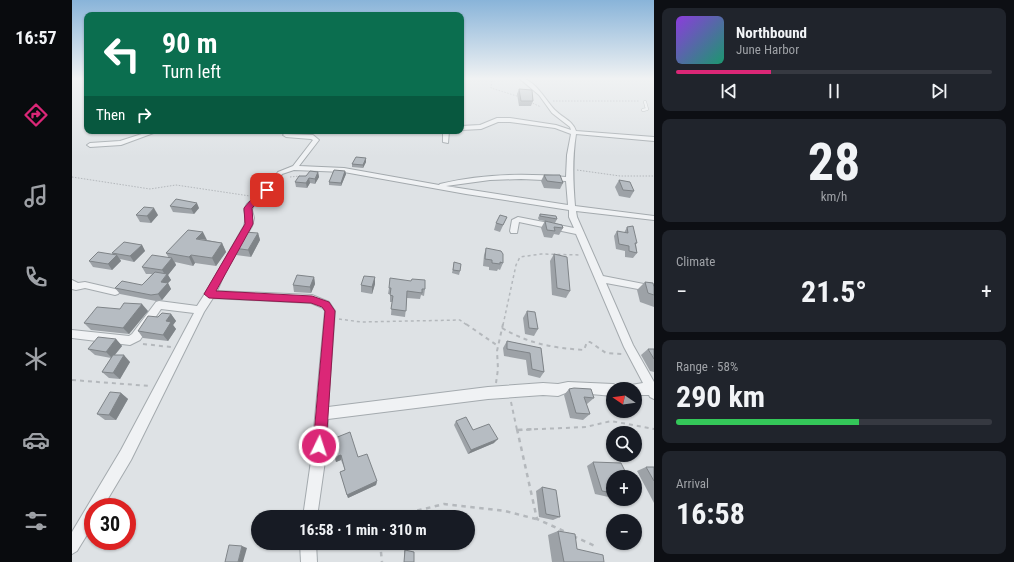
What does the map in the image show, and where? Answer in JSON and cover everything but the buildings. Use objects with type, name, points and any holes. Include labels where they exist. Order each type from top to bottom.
[{"type":"street","points":[[549,104],[554,112],[569,122],[573,132],[569,179],[571,208],[633,355],[653,391]]},
{"type":"street","points":[[464,128],[481,127],[497,120],[510,120],[556,127],[573,132],[654,140]]},
{"type":"street","points":[[90,145],[121,143],[147,134]]},
{"type":"street","points":[[446,134],[446,142]]},
{"type":"street","points":[[286,135],[316,139],[294,168]]},
{"type":"street","points":[[100,498],[126,455],[200,310],[217,283],[221,272],[248,226],[250,218],[248,208],[270,187],[280,173],[294,168],[344,170],[466,192],[571,208],[654,218]]},
{"type":"street","points":[[437,186],[505,176],[542,176],[569,179]]},
{"type":"street","points":[[514,231],[516,220],[518,219],[580,232]]},
{"type":"street","points":[[600,279],[654,289]]},
{"type":"street","points":[[73,287],[85,285],[116,292]]},
{"type":"street","points":[[209,294],[312,299],[326,305],[330,311],[318,461],[311,510]]},
{"type":"street","points":[[72,334],[130,341],[136,337],[159,305],[200,310]]},
{"type":"street","points":[[322,414],[499,392],[543,389],[558,390],[568,387],[606,390]]},
{"type":"street","points":[[642,390],[653,391]]},
{"type":"street","points":[[72,546],[84,525]]},
{"type":"street","points":[[308,550],[309,562]]},
{"type":"lane","points":[[643,110],[648,109],[646,104]]},
{"type":"path","points":[[537,104],[554,112]]},
{"type":"path","points":[[570,170],[587,170],[620,176],[654,176]]},
{"type":"path","points":[[72,177],[150,189],[176,185],[258,198]]},
{"type":"path","points":[[537,519],[511,402],[499,392],[498,346],[516,265],[520,257],[576,253],[592,260]]},
{"type":"path","points":[[329,318],[369,322],[460,320],[498,346]]},
{"type":"path","points":[[502,328],[521,340],[536,344],[584,350],[587,342],[590,342],[606,353],[633,355]]},
{"type":"path","points":[[130,341],[176,348],[177,354]]},
{"type":"path","points":[[73,380],[160,387]]},
{"type":"path","points":[[518,430],[586,427],[601,422],[611,421],[654,429]]},
{"type":"path","points":[[420,510],[444,504],[505,511],[537,519],[595,546]]},
{"type":"path","points":[[381,550],[382,562]]},
{"type":"route","points":[[267,190],[252,202],[248,208],[250,218],[249,224],[220,274],[217,283],[209,294],[312,299],[326,305],[330,311],[319,446]]}]
